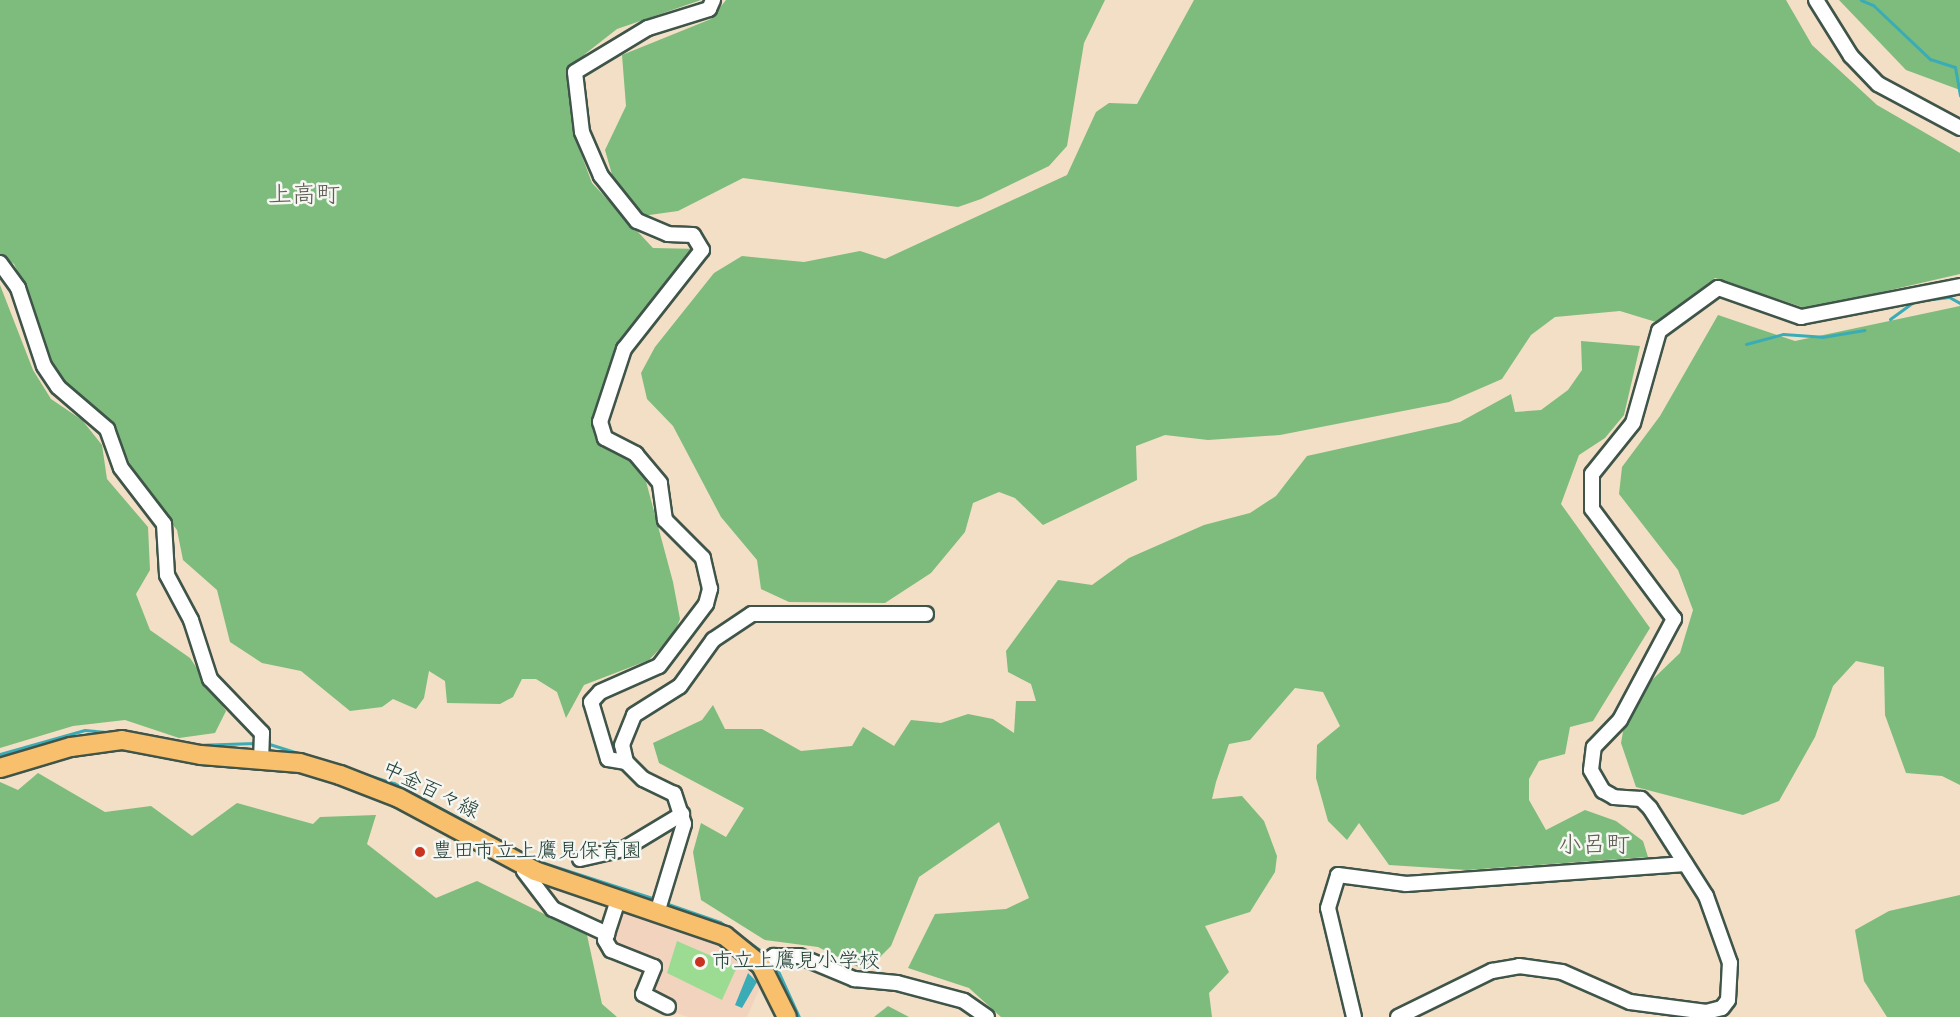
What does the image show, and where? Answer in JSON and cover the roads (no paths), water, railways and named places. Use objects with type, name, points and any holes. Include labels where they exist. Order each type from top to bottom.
[{"type":"main road","name":"中金百々線","points":[[0,768],[71,747],[122,740],[201,755],[261,749],[399,798],[526,866],[725,936],[767,961],[787,1017]]},
{"type":"street","points":[[627,762],[608,759],[591,708],[594,696],[659,666],[706,604],[710,589],[703,558],[665,520],[660,483],[636,454],[605,438],[600,422],[624,349],[702,250],[693,236],[668,234],[637,220],[601,176],[582,132],[575,72],[648,28],[710,9],[713,0]]},
{"type":"street","points":[[1816,0],[1851,56],[1878,84],[1960,128]]},
{"type":"street","points":[[0,263],[18,288],[44,366],[58,387],[107,429],[121,468],[164,524],[167,575],[191,620],[210,679],[256,722],[261,749]]},
{"type":"street","points":[[1398,1017],[1492,971],[1519,966],[1562,972],[1630,1002],[1679,1013],[1715,1012],[1728,999],[1730,985],[1718,918],[1641,799],[1614,797],[1603,790],[1590,758],[1594,747],[1620,720],[1674,619],[1592,509],[1590,484],[1601,459],[1633,423],[1659,332],[1718,288],[1801,317],[1960,286]]},
{"type":"street","points":[[658,911],[682,838],[682,814],[674,794],[643,779],[627,762],[622,745],[633,714],[680,686],[713,640],[752,614],[926,614]]},
{"type":"street","points":[[579,859],[624,849],[682,814]]},
{"type":"street","points":[[1354,1017],[1328,908],[1338,875],[1406,884],[1685,864]]},
{"type":"street","points":[[526,866],[524,871],[553,909],[607,934]]},
{"type":"street","points":[[618,900],[607,934],[611,950],[654,967],[643,994],[668,1008]]},
{"type":"street","points":[[767,961],[799,956],[854,979],[897,983],[964,1001],[987,1017]]},
{"type":"water","points":[[748,973],[757,982],[742,1008],[735,1005]]},
{"type":"waterway","points":[[1861,0],[1873,5],[1930,59],[1955,67],[1960,96]]},
{"type":"waterway","points":[[1924,300],[1949,297],[1960,303]]},
{"type":"waterway","points":[[1890,319],[1915,301]]},
{"type":"waterway","points":[[1746,344],[1783,334],[1822,337],[1864,330]]},
{"type":"waterway","points":[[0,754],[85,730],[147,736]]},
{"type":"waterway","points":[[194,745],[257,743]]},
{"type":"waterway","points":[[266,743],[394,783],[538,861],[656,899]]},
{"type":"waterway","points":[[665,903],[720,922],[767,955]]},
{"type":"waterway","points":[[774,962],[799,1017]]},
{"type":"place","name":"豊田市立上鷹見保育園","points":[[420,852]]},
{"type":"place","name":"市立上鷹見小学校","points":[[700,962]]},
{"type":"district","name":"上高町","points":[[304,197]]},
{"type":"district","name":"小呂町","points":[[1594,847]]}]
